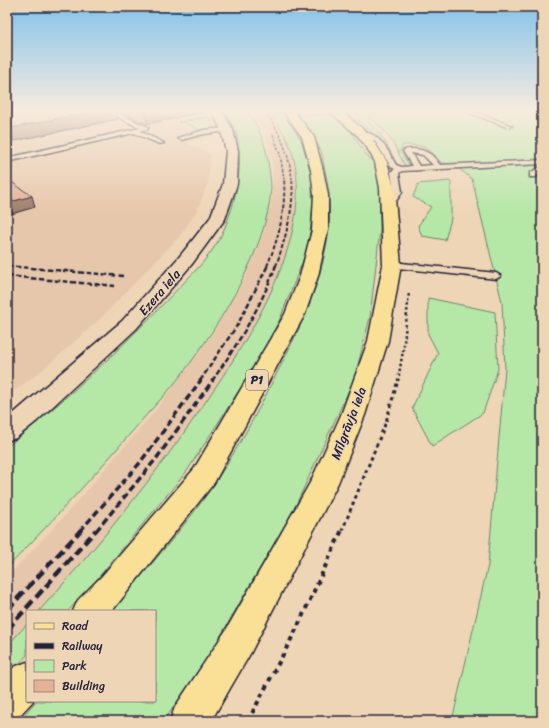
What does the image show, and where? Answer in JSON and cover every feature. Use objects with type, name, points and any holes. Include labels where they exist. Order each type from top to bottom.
[{"type":"main road","name":"P1","points":[[91,610],[112,587],[204,476],[294,314],[309,276],[320,230],[321,195],[317,170],[310,145]]},
{"type":"main road","name":"Mīlgrāvja iela","points":[[189,721],[238,642],[324,483],[353,415],[378,341],[392,265],[387,188],[381,162],[371,145]]},
{"type":"main road","points":[[7,702],[26,681]]},
{"type":"street","name":"Ezera iela","points":[[7,432],[129,325],[186,260],[217,219],[230,184],[232,151],[229,145]]},
{"type":"lane","points":[[7,160],[73,145]]},
{"type":"lane","points":[[381,145],[393,166],[401,169]]},
{"type":"lane","points":[[417,168],[406,151],[422,151],[429,154],[439,168]]},
{"type":"lane","points":[[388,207],[398,192],[395,172],[401,169],[542,162]]},
{"type":"lane","points":[[533,175],[542,168]]},
{"type":"lane","points":[[392,265],[496,276]]},
{"type":"shaded area","points":[[7,145],[191,145],[210,154],[208,183],[196,212],[179,237],[96,323],[41,371],[7,396]]},
{"type":"shaded area","points":[[269,145],[289,145],[294,159],[297,188],[293,226],[284,259],[269,297],[254,326],[234,361],[176,445],[133,502],[78,568],[40,610],[26,610],[26,625],[7,646],[7,577],[69,511],[154,412],[211,336],[245,278],[263,235],[272,199],[273,169]]},
{"type":"green space","points":[[238,145],[264,145],[268,161],[271,188],[268,213],[260,238],[236,292],[205,342],[174,384],[88,481],[7,568],[7,447],[49,412],[109,358],[148,320],[205,260],[215,246],[227,223],[238,181]]},
{"type":"green space","points":[[303,145],[311,170],[313,208],[308,248],[279,321],[256,364],[187,471],[97,579],[69,610],[40,610],[82,563],[162,462],[218,384],[255,324],[271,292],[284,258],[294,225],[297,191],[294,159],[290,146]]},
{"type":"green space","points":[[318,145],[360,145],[374,163],[380,190],[380,230],[370,317],[355,377],[294,509],[213,649],[164,721],[19,721],[35,702],[156,702],[156,610],[113,610],[181,528],[214,484],[256,414],[298,331],[318,280],[325,255],[329,228],[329,202],[326,175],[321,151]]},
{"type":"green space","points":[[383,145],[387,145],[397,166],[394,164]]},
{"type":"green space","points":[[394,145],[542,145],[542,721],[452,721],[488,565],[505,369],[502,302],[472,179],[453,164],[441,163],[429,150],[416,145],[403,145],[400,151],[410,166],[405,166]]},
{"type":"green space","points":[[451,181],[451,219],[445,240],[422,236],[418,226],[431,207],[413,197],[418,184]]},
{"type":"green space","points":[[428,298],[495,312],[498,369],[483,413],[432,446],[412,408],[438,353],[428,334]]},
{"type":"green space","points":[[26,625],[26,656],[7,677],[7,646]]},
{"type":"building","points":[[7,179],[32,196],[7,203]]},
{"type":"railway","points":[[277,145],[280,154],[284,179]]},
{"type":"railway","points":[[284,145],[289,160],[292,179]]},
{"type":"railway","points":[[276,266],[286,234],[291,211],[293,189],[292,178]]},
{"type":"railway","points":[[267,266],[281,223],[284,200],[284,179]]},
{"type":"railway","points":[[200,381],[238,324],[268,265]]},
{"type":"railway","points":[[212,381],[256,311],[276,265]]},
{"type":"railway","points":[[11,266],[7,266],[123,276]]},
{"type":"railway","points":[[7,276],[115,286]]},
{"type":"railway","points":[[80,531],[139,464],[201,380]]},
{"type":"railway","points":[[96,531],[156,459],[213,380]]},
{"type":"railway","points":[[7,610],[81,530]]},
{"type":"railway","points":[[7,630],[96,530]]}]
